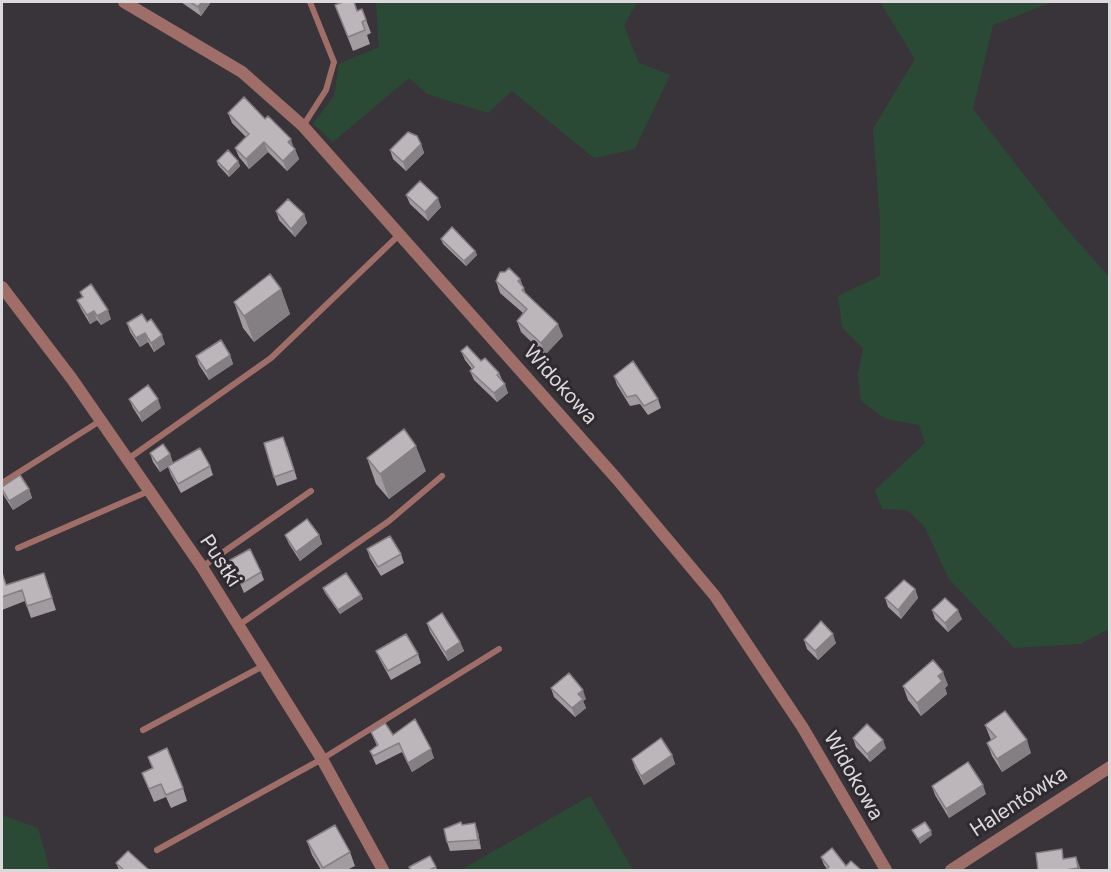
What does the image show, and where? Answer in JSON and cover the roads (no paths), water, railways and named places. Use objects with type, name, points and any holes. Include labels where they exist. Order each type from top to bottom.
[{"type":"street","name":"Widokowa","points":[[124,2],[242,72],[303,126],[616,478],[715,596],[803,728],[886,870]]},
{"type":"street","name":"Pustki","points":[[2,287],[72,379],[202,567],[322,759],[383,870]]},
{"type":"street","name":"Halentówka","points":[[951,870],[1110,767]]},
{"type":"lane","points":[[303,126],[326,90],[334,62],[310,2]]},
{"type":"lane","points":[[128,459],[271,358],[400,233]]},
{"type":"lane","points":[[2,483],[99,421]]},
{"type":"lane","points":[[239,625],[389,522],[442,476]]},
{"type":"lane","points":[[18,548],[149,490]]},
{"type":"lane","points":[[202,567],[310,491]]},
{"type":"lane","points":[[157,850],[322,759],[499,649]]},
{"type":"lane","points":[[143,730],[263,666]]}]
